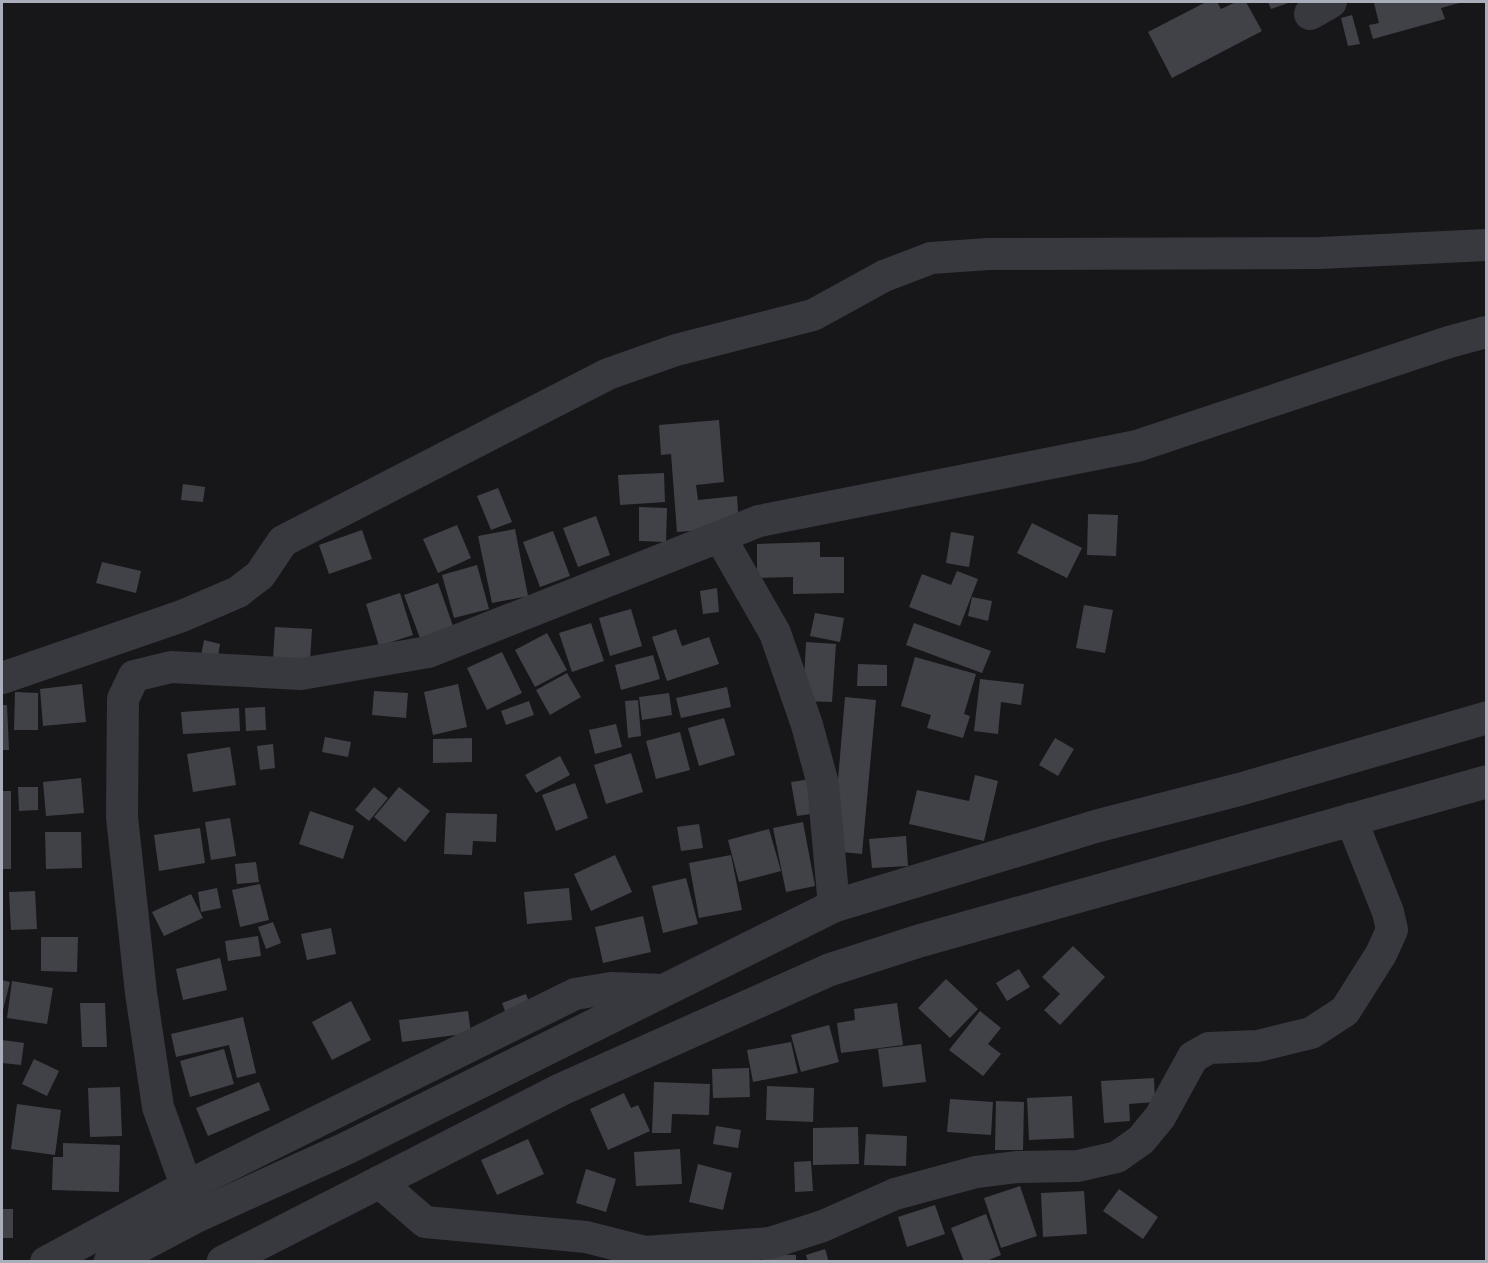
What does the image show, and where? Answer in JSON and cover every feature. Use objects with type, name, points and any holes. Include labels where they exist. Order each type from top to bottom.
[{"type":"street","points":[[2,678],[172,619],[238,592],[260,575],[283,541],[608,374],[676,350],[813,315],[884,276],[932,258],[988,254],[1320,253],[1486,245]]},
{"type":"street","points":[[191,1201],[158,1107],[141,993],[122,817],[123,699],[134,676],[171,668],[301,674],[428,652],[759,521],[1137,446],[1449,342],[1486,332]]},
{"type":"street","points":[[720,537],[775,633],[807,725],[823,784],[834,906]]},
{"type":"street","points":[[46,1262],[191,1201],[347,1148],[834,906],[1097,826],[1241,789],[1486,718]]},
{"type":"street","points":[[223,1262],[562,1089],[829,970],[919,940],[1486,782]]},
{"type":"street","points":[[379,1182],[425,1222],[586,1238],[645,1252],[770,1242],[824,1226],[895,1194],[976,1172],[1018,1167],[1078,1166],[1117,1156],[1141,1140],[1160,1117],[1193,1057],[1209,1048],[1258,1046],[1311,1033],[1345,1011],[1381,954],[1392,930],[1388,912],[1351,819]]},
{"type":"street","points":[[111,1262],[191,1201]]},
{"type":"building","points":[[1206,2],[1217,2],[1221,9],[1236,2],[1246,2],[1262,31],[1172,78],[1148,32]]},
{"type":"building","points":[[1268,2],[1291,2],[1271,9]]},
{"type":"building","points":[[1463,2],[1441,8],[1445,19],[1373,39],[1369,25],[1379,23],[1374,3]]},
{"type":"building","points":[[1352,15],[1360,44],[1348,46],[1341,18]]},
{"type":"building","points":[[719,420],[724,482],[696,485],[698,500],[737,496],[739,527],[677,532],[671,454],[661,455],[659,425]]},
{"type":"building","points":[[664,473],[665,502],[620,505],[618,475]]},
{"type":"building","points":[[183,484],[205,487],[203,502],[181,500]]},
{"type":"building","points":[[498,488],[512,522],[491,530],[477,496]]},
{"type":"building","points":[[639,507],[667,508],[666,542],[639,541]]},
{"type":"building","points":[[1088,514],[1118,515],[1116,556],[1087,555]]},
{"type":"building","points":[[596,516],[610,555],[578,567],[563,528]]},
{"type":"building","points":[[1032,523],[1082,548],[1067,578],[1017,553]]},
{"type":"building","points":[[457,525],[471,558],[438,573],[423,539]]},
{"type":"building","points":[[515,529],[528,596],[492,603],[478,536]]},
{"type":"building","points":[[362,530],[372,559],[329,574],[319,545]]},
{"type":"building","points":[[553,531],[570,576],[540,587],[523,542]]},
{"type":"building","points":[[951,532],[974,536],[969,567],[946,563]]},
{"type":"building","points":[[820,542],[820,557],[844,557],[844,593],[793,594],[793,577],[757,578],[757,544]]},
{"type":"building","points":[[102,562],[141,571],[136,593],[96,583]]},
{"type":"building","points":[[477,565],[489,609],[454,618],[442,575]]},
{"type":"building","points":[[957,571],[978,579],[960,626],[909,607],[922,574],[951,585]]},
{"type":"building","points":[[438,583],[453,626],[420,638],[404,595]]},
{"type":"building","points":[[717,588],[719,612],[703,614],[700,591]]},
{"type":"building","points":[[400,593],[413,635],[379,646],[366,604]]},
{"type":"building","points":[[972,597],[992,601],[988,621],[968,616]]},
{"type":"building","points":[[1084,605],[1113,610],[1105,653],[1076,648]]},
{"type":"building","points":[[631,609],[642,646],[610,656],[599,618]]},
{"type":"building","points":[[815,613],[844,618],[840,642],[810,636]]},
{"type":"building","points":[[591,623],[604,661],[572,672],[559,633]]},
{"type":"building","points":[[914,623],[991,651],[982,673],[906,645]]},
{"type":"building","points":[[275,627],[312,629],[310,661],[273,659]]},
{"type":"building","points":[[676,629],[682,646],[709,637],[719,664],[667,681],[652,637]]},
{"type":"building","points":[[547,633],[567,670],[535,687],[515,650]]},
{"type":"building","points":[[204,640],[220,644],[216,668],[199,666]]},
{"type":"building","points":[[806,642],[836,644],[832,702],[803,701]]},
{"type":"building","points":[[502,652],[522,693],[487,710],[467,668]]},
{"type":"building","points":[[653,655],[660,679],[621,690],[615,665]]},
{"type":"building","points":[[915,657],[976,674],[964,714],[970,716],[963,738],[927,728],[931,715],[901,706]]},
{"type":"building","points":[[858,664],[887,665],[887,686],[857,686]]},
{"type":"building","points":[[567,673],[581,697],[550,715],[536,690]]},
{"type":"building","points":[[980,679],[1024,684],[1021,705],[1001,702],[998,734],[974,731]]},
{"type":"building","points":[[82,684],[86,722],[43,726],[40,689]]},
{"type":"building","points":[[458,684],[467,727],[433,735],[424,692]]},
{"type":"building","points":[[727,687],[731,707],[681,718],[676,698]]},
{"type":"building","points":[[374,691],[408,693],[406,718],[372,715]]},
{"type":"building","points":[[15,692],[38,693],[38,730],[14,730]]},
{"type":"building","points":[[669,693],[672,715],[642,720],[639,697]]},
{"type":"building","points":[[845,697],[876,700],[862,854],[832,851]]},
{"type":"building","points":[[638,700],[641,736],[628,738],[625,701]]},
{"type":"building","points":[[529,701],[534,715],[506,725],[501,711]]},
{"type":"building","points":[[2,705],[7,705],[9,750],[2,750]]},
{"type":"building","points":[[265,707],[266,730],[246,731],[245,708]]},
{"type":"building","points":[[239,708],[240,731],[183,734],[181,712]]},
{"type":"building","points":[[724,718],[735,755],[699,766],[688,728]]},
{"type":"building","points":[[616,724],[622,747],[595,754],[589,730]]},
{"type":"building","points":[[680,732],[690,770],[656,779],[646,741]]},
{"type":"building","points":[[325,737],[351,742],[348,757],[322,752]]},
{"type":"building","points":[[472,738],[472,762],[433,763],[433,739]]},
{"type":"building","points":[[1055,738],[1074,749],[1058,776],[1039,765]]},
{"type":"building","points":[[273,744],[275,768],[260,770],[257,746]]},
{"type":"building","points":[[230,747],[236,785],[193,792],[187,754]]},
{"type":"building","points":[[631,753],[643,792],[606,804],[594,765]]},
{"type":"building","points":[[560,756],[570,775],[536,793],[525,775]]},
{"type":"building","points":[[975,775],[998,781],[984,841],[909,824],[917,790],[969,801]]},
{"type":"building","points":[[81,778],[84,813],[46,816],[43,782]]},
{"type":"building","points":[[811,779],[817,813],[797,816],[791,782]]},
{"type":"building","points":[[575,783],[588,818],[556,831],[542,795]]},
{"type":"building","points":[[18,787],[38,787],[38,810],[19,811]]},
{"type":"building","points":[[374,787],[388,798],[369,821],[355,810]]},
{"type":"building","points":[[399,787],[430,811],[405,842],[374,817]]},
{"type":"building","points":[[2,791],[11,791],[11,869],[2,869]]},
{"type":"building","points":[[310,811],[354,826],[343,859],[299,844]]},
{"type":"building","points":[[446,813],[497,814],[496,842],[473,841],[472,855],[444,854]]},
{"type":"building","points":[[230,818],[236,856],[211,860],[205,822]]},
{"type":"building","points":[[803,822],[815,886],[786,892],[773,828]]},
{"type":"building","points":[[699,824],[703,848],[681,851],[677,827]]},
{"type":"building","points":[[200,828],[205,863],[159,871],[154,835]]},
{"type":"building","points":[[769,829],[781,871],[739,882],[728,840]]},
{"type":"building","points":[[45,832],[81,832],[82,868],[46,869]]},
{"type":"building","points":[[906,836],[908,866],[872,868],[869,839]]},
{"type":"building","points":[[615,855],[632,892],[591,911],[574,874]]},
{"type":"building","points":[[731,855],[742,910],[699,918],[689,863]]},
{"type":"building","points":[[256,862],[259,882],[237,884],[235,864]]},
{"type":"building","points":[[686,878],[698,924],[663,933],[652,886]]},
{"type":"building","points":[[260,884],[269,920],[240,927],[232,890]]},
{"type":"building","points":[[217,888],[221,908],[201,912],[198,892]]},
{"type":"building","points":[[569,888],[572,920],[527,924],[524,892]]},
{"type":"building","points":[[35,891],[37,929],[11,930],[9,892]]},
{"type":"building","points":[[191,894],[203,918],[164,936],[152,912]]},
{"type":"building","points":[[643,916],[651,952],[603,963],[595,927]]},
{"type":"building","points":[[273,922],[281,943],[266,949],[258,927]]},
{"type":"building","points":[[331,928],[336,954],[307,960],[301,934]]},
{"type":"building","points":[[258,936],[261,956],[228,961],[225,941]]},
{"type":"building","points":[[41,937],[78,937],[77,972],[41,971]]},
{"type":"building","points":[[1073,946],[1105,977],[1060,1025],[1044,1010],[1060,994],[1042,977]]},
{"type":"building","points":[[220,958],[227,990],[183,1000],[176,969]]},
{"type":"building","points":[[1019,969],[1030,987],[1007,1001],[996,983]]},
{"type":"building","points":[[946,979],[978,1009],[950,1038],[918,1008]]},
{"type":"building","points":[[2,980],[10,982],[2,1014]]},
{"type":"building","points":[[12,981],[53,988],[47,1024],[7,1018]]},
{"type":"building","points":[[526,994],[532,1011],[508,1019],[502,1003]]},
{"type":"building","points":[[351,1001],[371,1040],[332,1060],[312,1022]]},
{"type":"building","points":[[80,1003],[105,1003],[107,1047],[82,1047]]},
{"type":"building","points":[[897,1003],[903,1045],[841,1053],[837,1023],[855,1020],[854,1009]]},
{"type":"building","points":[[468,1011],[471,1033],[402,1042],[399,1020]]},
{"type":"building","points":[[980,1011],[1001,1028],[988,1044],[1001,1054],[983,1076],[949,1050]]},
{"type":"building","points":[[243,1017],[256,1073],[237,1078],[229,1045],[176,1057],[171,1034]]},
{"type":"building","points":[[829,1025],[839,1062],[801,1072],[791,1035]]},
{"type":"building","points":[[2,1040],[24,1043],[21,1065],[2,1063]]},
{"type":"building","points":[[791,1042],[798,1073],[753,1082],[747,1050]]},
{"type":"building","points":[[921,1044],[926,1082],[883,1087],[878,1049]]},
{"type":"building","points":[[224,1049],[234,1084],[190,1097],[180,1061]]},
{"type":"building","points":[[34,1059],[59,1071],[47,1096],[22,1084]]},
{"type":"building","points":[[749,1068],[750,1097],[713,1098],[712,1069]]},
{"type":"building","points":[[1154,1078],[1155,1102],[1129,1104],[1130,1121],[1104,1123],[1101,1081]]},
{"type":"building","points":[[259,1082],[270,1110],[208,1136],[196,1108]]},
{"type":"building","points":[[654,1082],[710,1084],[709,1115],[672,1114],[671,1133],[652,1133]]},
{"type":"building","points":[[767,1086],[814,1088],[813,1122],[766,1120]]},
{"type":"building","points":[[120,1087],[122,1136],[90,1137],[88,1088]]},
{"type":"building","points":[[624,1093],[631,1108],[638,1105],[650,1131],[608,1150],[590,1109]]},
{"type":"building","points":[[1072,1096],[1074,1138],[1029,1140],[1027,1098]]},
{"type":"building","points":[[950,1099],[993,1102],[991,1135],[947,1132]]},
{"type":"building","points":[[996,1101],[1024,1102],[1023,1150],[995,1150]]},
{"type":"building","points":[[17,1104],[61,1110],[55,1155],[11,1149]]},
{"type":"building","points":[[716,1126],[741,1130],[738,1148],[713,1144]]},
{"type":"building","points":[[858,1127],[859,1164],[813,1165],[813,1128]]},
{"type":"building","points":[[866,1134],[907,1136],[906,1166],[864,1165]]},
{"type":"building","points":[[528,1139],[544,1174],[497,1195],[481,1160]]},
{"type":"building","points":[[63,1143],[120,1145],[119,1192],[52,1190],[53,1157],[63,1157]]},
{"type":"building","points":[[680,1149],[682,1184],[636,1186],[634,1152]]},
{"type":"building","points":[[811,1161],[813,1191],[795,1192],[794,1162]]},
{"type":"building","points":[[698,1164],[732,1173],[723,1210],[689,1202]]},
{"type":"building","points":[[586,1169],[616,1179],[606,1212],[576,1203]]},
{"type":"building","points":[[1020,1186],[1037,1236],[1001,1248],[984,1198]]},
{"type":"building","points":[[1119,1189],[1158,1217],[1143,1239],[1103,1211]]},
{"type":"building","points":[[1084,1191],[1087,1234],[1043,1237],[1041,1193]]},
{"type":"building","points":[[935,1205],[945,1234],[907,1247],[898,1217]]},
{"type":"building","points":[[2,1209],[13,1209],[13,1238],[2,1238]]},
{"type":"building","points":[[986,1214],[1001,1255],[984,1262],[964,1262],[951,1228]]},
{"type":"building","points":[[825,1249],[829,1262],[808,1262],[806,1255]]},
{"type":"building","points":[[763,1254],[796,1255],[796,1262],[762,1262]]}]
